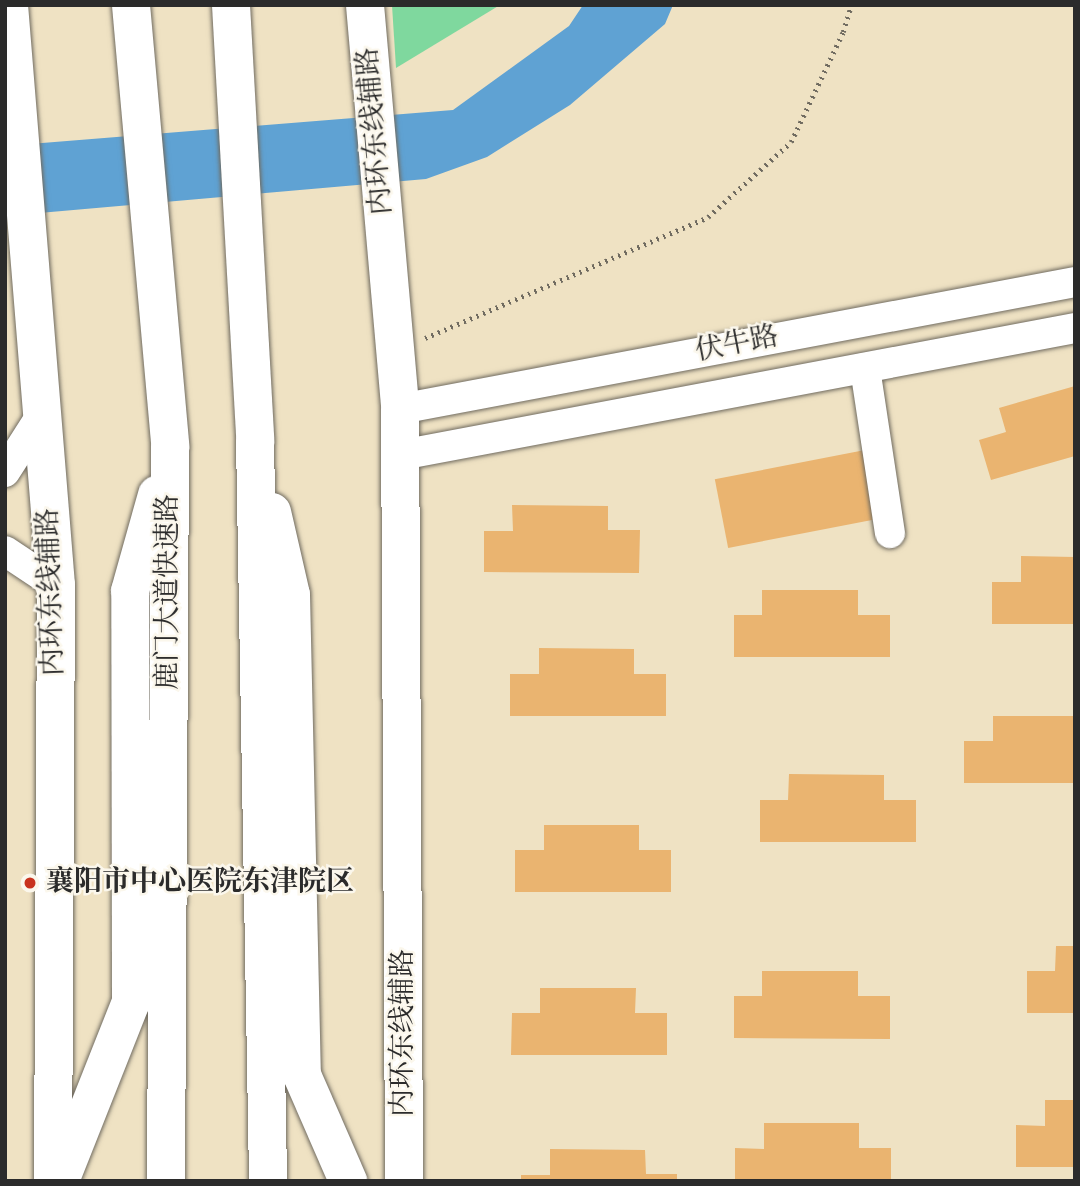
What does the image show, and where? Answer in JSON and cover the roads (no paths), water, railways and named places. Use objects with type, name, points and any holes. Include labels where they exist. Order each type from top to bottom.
[{"type":"main road","name":"内环东线辅路","points":[[9,5],[56,585],[53,1181]]},
{"type":"main road","name":"鹿门大道快速路","points":[[131,5],[170,446],[166,1181]]},
{"type":"main road","points":[[231,5],[255,440],[268,1181]]},
{"type":"main road","name":"内环东线辅路","points":[[365,5],[400,408],[404,1181]]},
{"type":"main road","points":[[255,440],[291,595],[302,1074],[348,1181]]},
{"type":"main road","points":[[60,1181],[131,1002],[130,591],[170,446]]},
{"type":"street","name":"伏牛路","points":[[400,408],[1075,282]]},
{"type":"street","name":"伏牛路","points":[[401,455],[1075,328]]},
{"type":"street","points":[[864,368],[890,533]]},
{"type":"street","points":[[5,472],[44,411]]},
{"type":"street","points":[[5,551],[56,585]]},
{"type":"water","points":[[583,5],[673,5],[665,24],[570,105],[487,157],[426,179],[5,216],[5,146],[453,110],[569,26]]},
{"type":"place","name":"襄阳市中心医院东津院区","points":[[30,883]]}]
